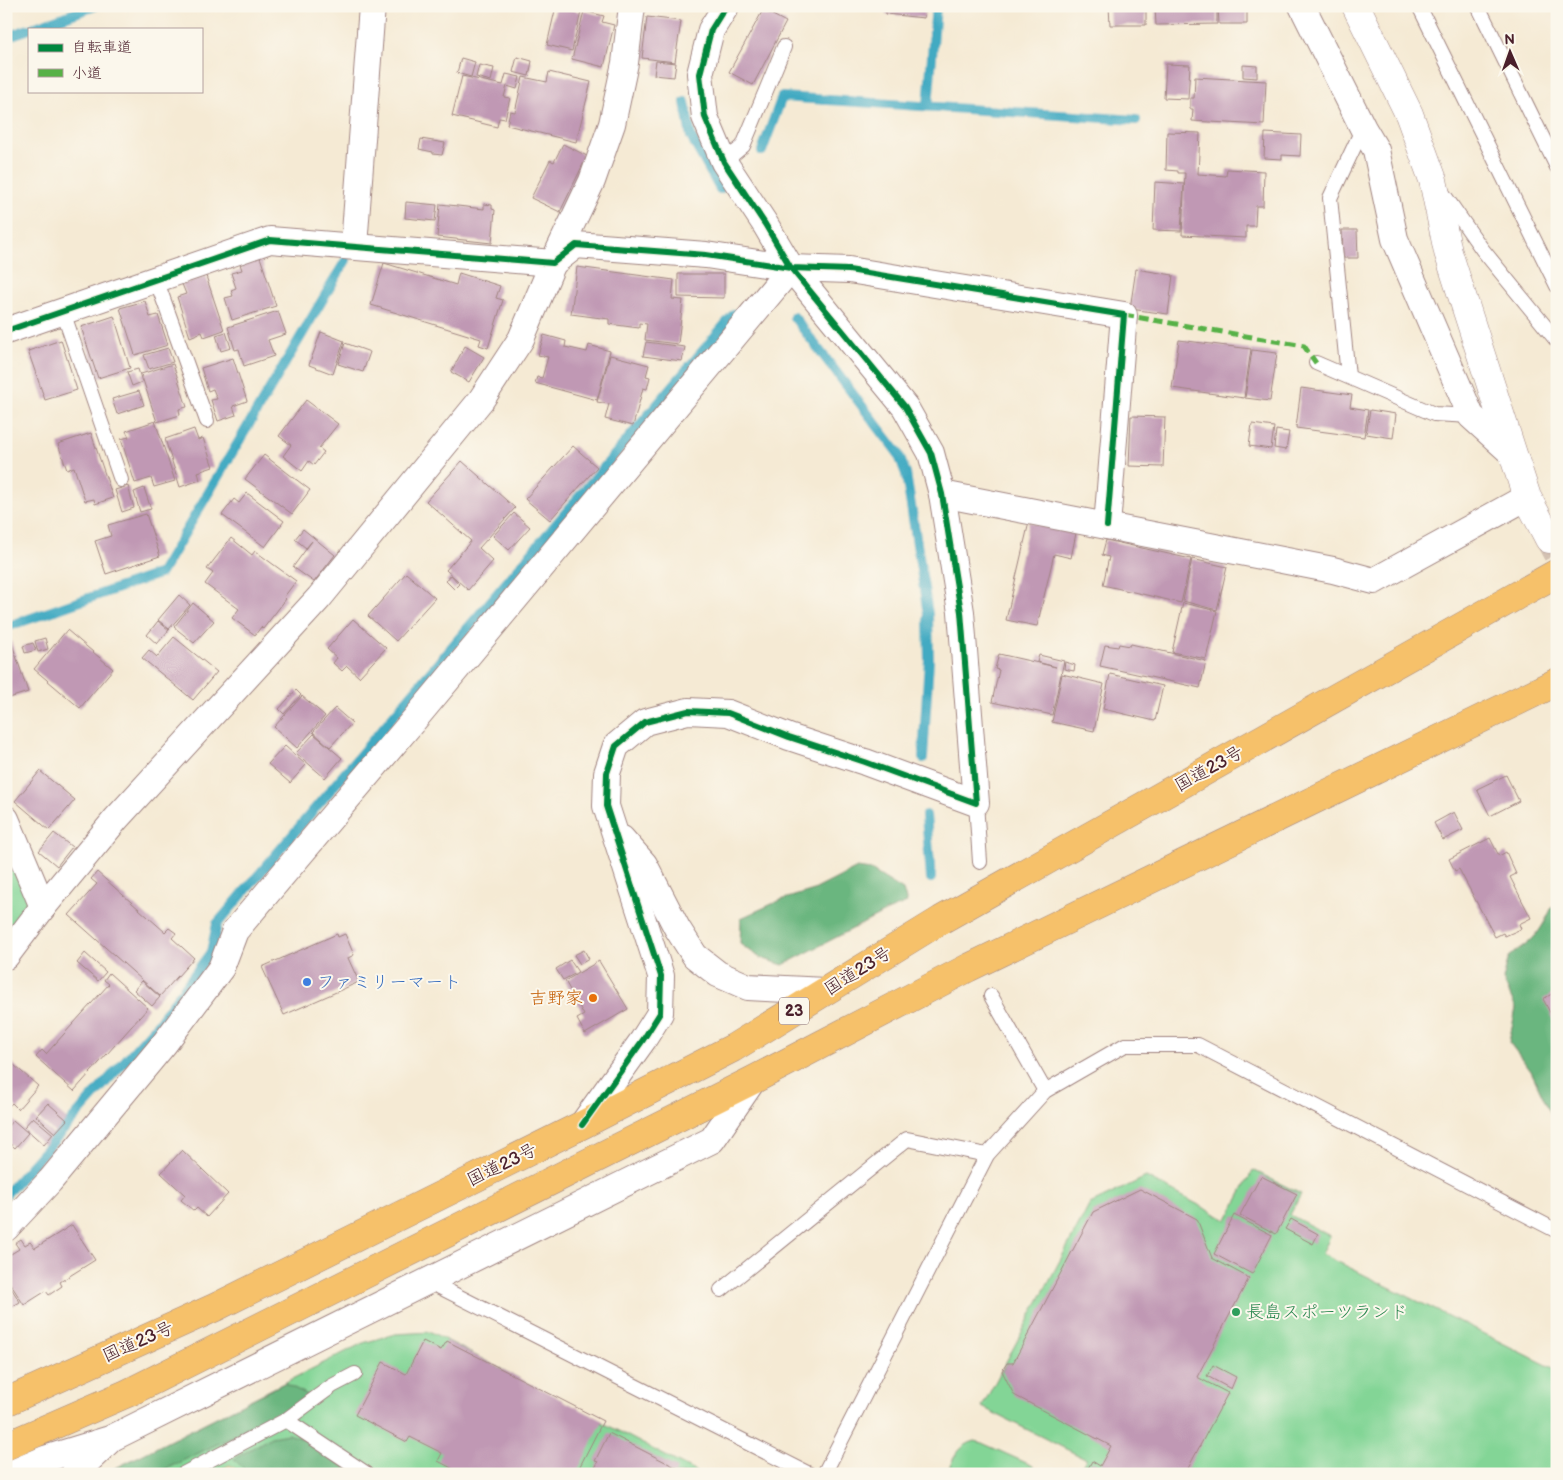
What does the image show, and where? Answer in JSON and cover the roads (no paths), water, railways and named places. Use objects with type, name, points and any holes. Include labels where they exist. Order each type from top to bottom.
[{"type":"highway","name":"国道23号","points":[[6,1402],[216,1307],[733,1048],[940,920],[1557,573]]},
{"type":"highway","name":"国道23号","points":[[6,1446],[128,1393],[753,1080],[968,968],[1557,682]]},
{"type":"street","points":[[354,246],[372,6]]},
{"type":"street","points":[[6,956],[43,907],[116,819],[319,598],[481,400],[520,339],[592,181],[612,124],[625,63],[632,6]]},
{"type":"street","points":[[582,1125],[660,1013],[661,976],[606,806],[607,773],[616,746],[645,722],[688,711],[728,714],[976,802],[961,612],[942,494],[931,452],[905,407],[791,268],[765,224],[724,162],[705,117],[700,74],[711,30],[726,6]]},
{"type":"street","points":[[1302,6],[1363,128],[1376,150],[1395,239],[1471,416],[1513,454]]},
{"type":"street","points":[[1356,6],[1409,114],[1433,180],[1448,252],[1527,497],[1548,539]]},
{"type":"street","points":[[6,331],[270,240],[553,263],[576,245],[706,255],[791,268],[849,270],[1124,316],[1107,526]]},
{"type":"street","points":[[6,1228],[50,1181],[164,1044],[221,968],[235,931],[419,714],[791,268]]},
{"type":"street","points":[[942,494],[1333,570],[1374,581],[1527,497]]},
{"type":"street","points":[[6,820],[43,907]]},
{"type":"street","points":[[614,829],[644,864],[677,928],[696,956],[718,974],[748,986],[826,991]]},
{"type":"street","points":[[10,1474],[44,1459],[112,1438],[712,1140],[753,1080]]},
{"type":"street","points":[[74,1474],[112,1438]]},
{"type":"lane","points":[[1419,6],[1557,286]]},
{"type":"lane","points":[[1478,6],[1557,168]]},
{"type":"lane","points":[[724,162],[743,146],[784,47]]},
{"type":"lane","points":[[1348,376],[1330,198],[1363,128]]},
{"type":"lane","points":[[1433,180],[1482,249],[1557,341]]},
{"type":"lane","points":[[156,279],[207,421]]},
{"type":"lane","points":[[63,312],[121,480]]},
{"type":"lane","points":[[1316,363],[1434,414],[1471,416]]},
{"type":"lane","points":[[976,802],[980,862]]},
{"type":"lane","points":[[991,996],[1046,1091]]},
{"type":"lane","points":[[824,1474],[987,1155],[1046,1091],[1126,1045],[1198,1045],[1557,1232]]},
{"type":"lane","points":[[721,1290],[907,1139],[987,1155]]},
{"type":"lane","points":[[428,1282],[810,1474]]},
{"type":"lane","points":[[183,1474],[286,1420],[332,1386],[355,1374]]},
{"type":"lane","points":[[286,1420],[367,1474]]},
{"type":"waterway","points":[[33,28],[95,6]]},
{"type":"waterway","points":[[928,106],[936,6]]},
{"type":"waterway","points":[[6,37],[28,29]]},
{"type":"waterway","points":[[762,151],[782,97],[1136,120]]},
{"type":"waterway","points":[[685,102],[691,137],[720,189]]},
{"type":"waterway","points":[[6,627],[161,573],[346,260]]},
{"type":"waterway","points":[[6,1194],[157,1025],[211,952],[217,924],[734,314]]},
{"type":"waterway","points":[[794,317],[898,453],[906,474],[928,614],[929,660],[923,758]]},
{"type":"waterway","points":[[926,815],[931,878]]},
{"type":"tunnel","points":[[1549,539],[1557,554]]},
{"type":"place","name":"ファミリーマート","points":[[307,982]]},
{"type":"place","name":"吉野家","points":[[593,998]]},
{"type":"place","name":"長島スポーツランド","points":[[1236,1312]]}]
